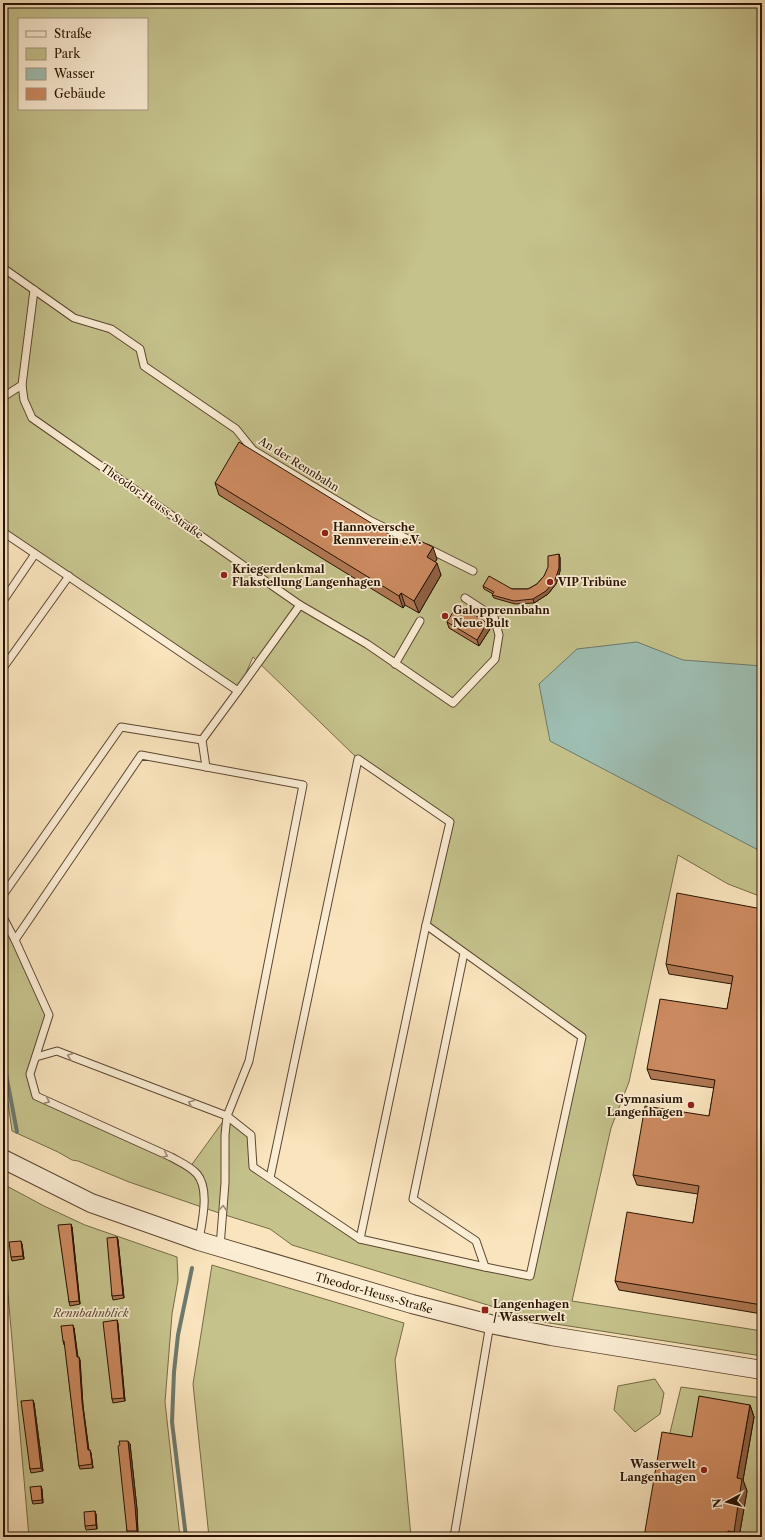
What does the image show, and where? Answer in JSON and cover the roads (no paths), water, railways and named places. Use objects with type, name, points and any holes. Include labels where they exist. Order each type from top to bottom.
[{"type":"street","name":"Theodor-Heuss-Straße","points":[[3,1160],[91,1203],[199,1241],[412,1304],[490,1324],[551,1336],[762,1370]]},
{"type":"lane","name":"An der Rennbahn","points":[[3,268],[74,318],[111,329],[140,349],[144,366],[236,430],[253,450],[371,521],[473,571]]},
{"type":"lane","name":"Theodor-Heuss-Straße","points":[[34,290],[22,385],[24,400],[32,418],[300,605],[367,644],[453,704],[495,659],[499,635],[494,616],[465,598]]},
{"type":"lane","points":[[3,397],[22,385]]},
{"type":"lane","points":[[3,532],[238,691]]},
{"type":"lane","points":[[3,601],[35,554]]},
{"type":"lane","points":[[3,668],[69,576]]},
{"type":"lane","points":[[206,767],[202,740],[300,605]]},
{"type":"lane","points":[[395,664],[420,621]]},
{"type":"lane","points":[[3,895],[121,727],[202,740]]},
{"type":"lane","points":[[15,940],[141,755],[303,785],[249,1061],[227,1116],[225,1135],[225,1183],[220,1247]]},
{"type":"lane","points":[[270,1178],[358,759],[450,822],[426,925],[360,1240]]},
{"type":"lane","points":[[3,917],[49,1015],[30,1074],[36,1096],[190,1167],[198,1175],[204,1198],[204,1212],[199,1241]]},
{"type":"lane","points":[[36,1057],[57,1051],[227,1116],[251,1135],[254,1167],[360,1240],[530,1276],[582,1037],[426,925]]},
{"type":"lane","points":[[464,953],[413,1199],[476,1241],[485,1267]]},
{"type":"lane","points":[[454,1537],[490,1324]]},
{"type":"water","points":[[637,642],[683,660],[762,666],[762,852],[550,741],[539,684],[577,649]]},
{"type":"waterway","points":[[3,1058],[17,1132]]},
{"type":"waterway","points":[[186,1537],[172,1422],[174,1372],[178,1335],[192,1268]]},
{"type":"place","name":"Hannoversche Rennverein e.V.","points":[[325,533]]},
{"type":"place","name":"Kriegerdenkmal Flakstellung Langenhagen","points":[[224,575]]},
{"type":"place","name":"VIP Tribüne","points":[[550,582]]},
{"type":"place","name":"Galopprennbahn Neue Bult","points":[[445,616]]},
{"type":"place","name":"Gymnasium Langenhagen","points":[[691,1105]]},
{"type":"place","name":"Langenhagen / Wasserwelt","points":[[485,1310]]},
{"type":"place","name":"Wasserwelt Langenhagen","points":[[704,1470]]},
{"type":"park label","name":"Rennbahnblick","points":[[91,1313]]}]
